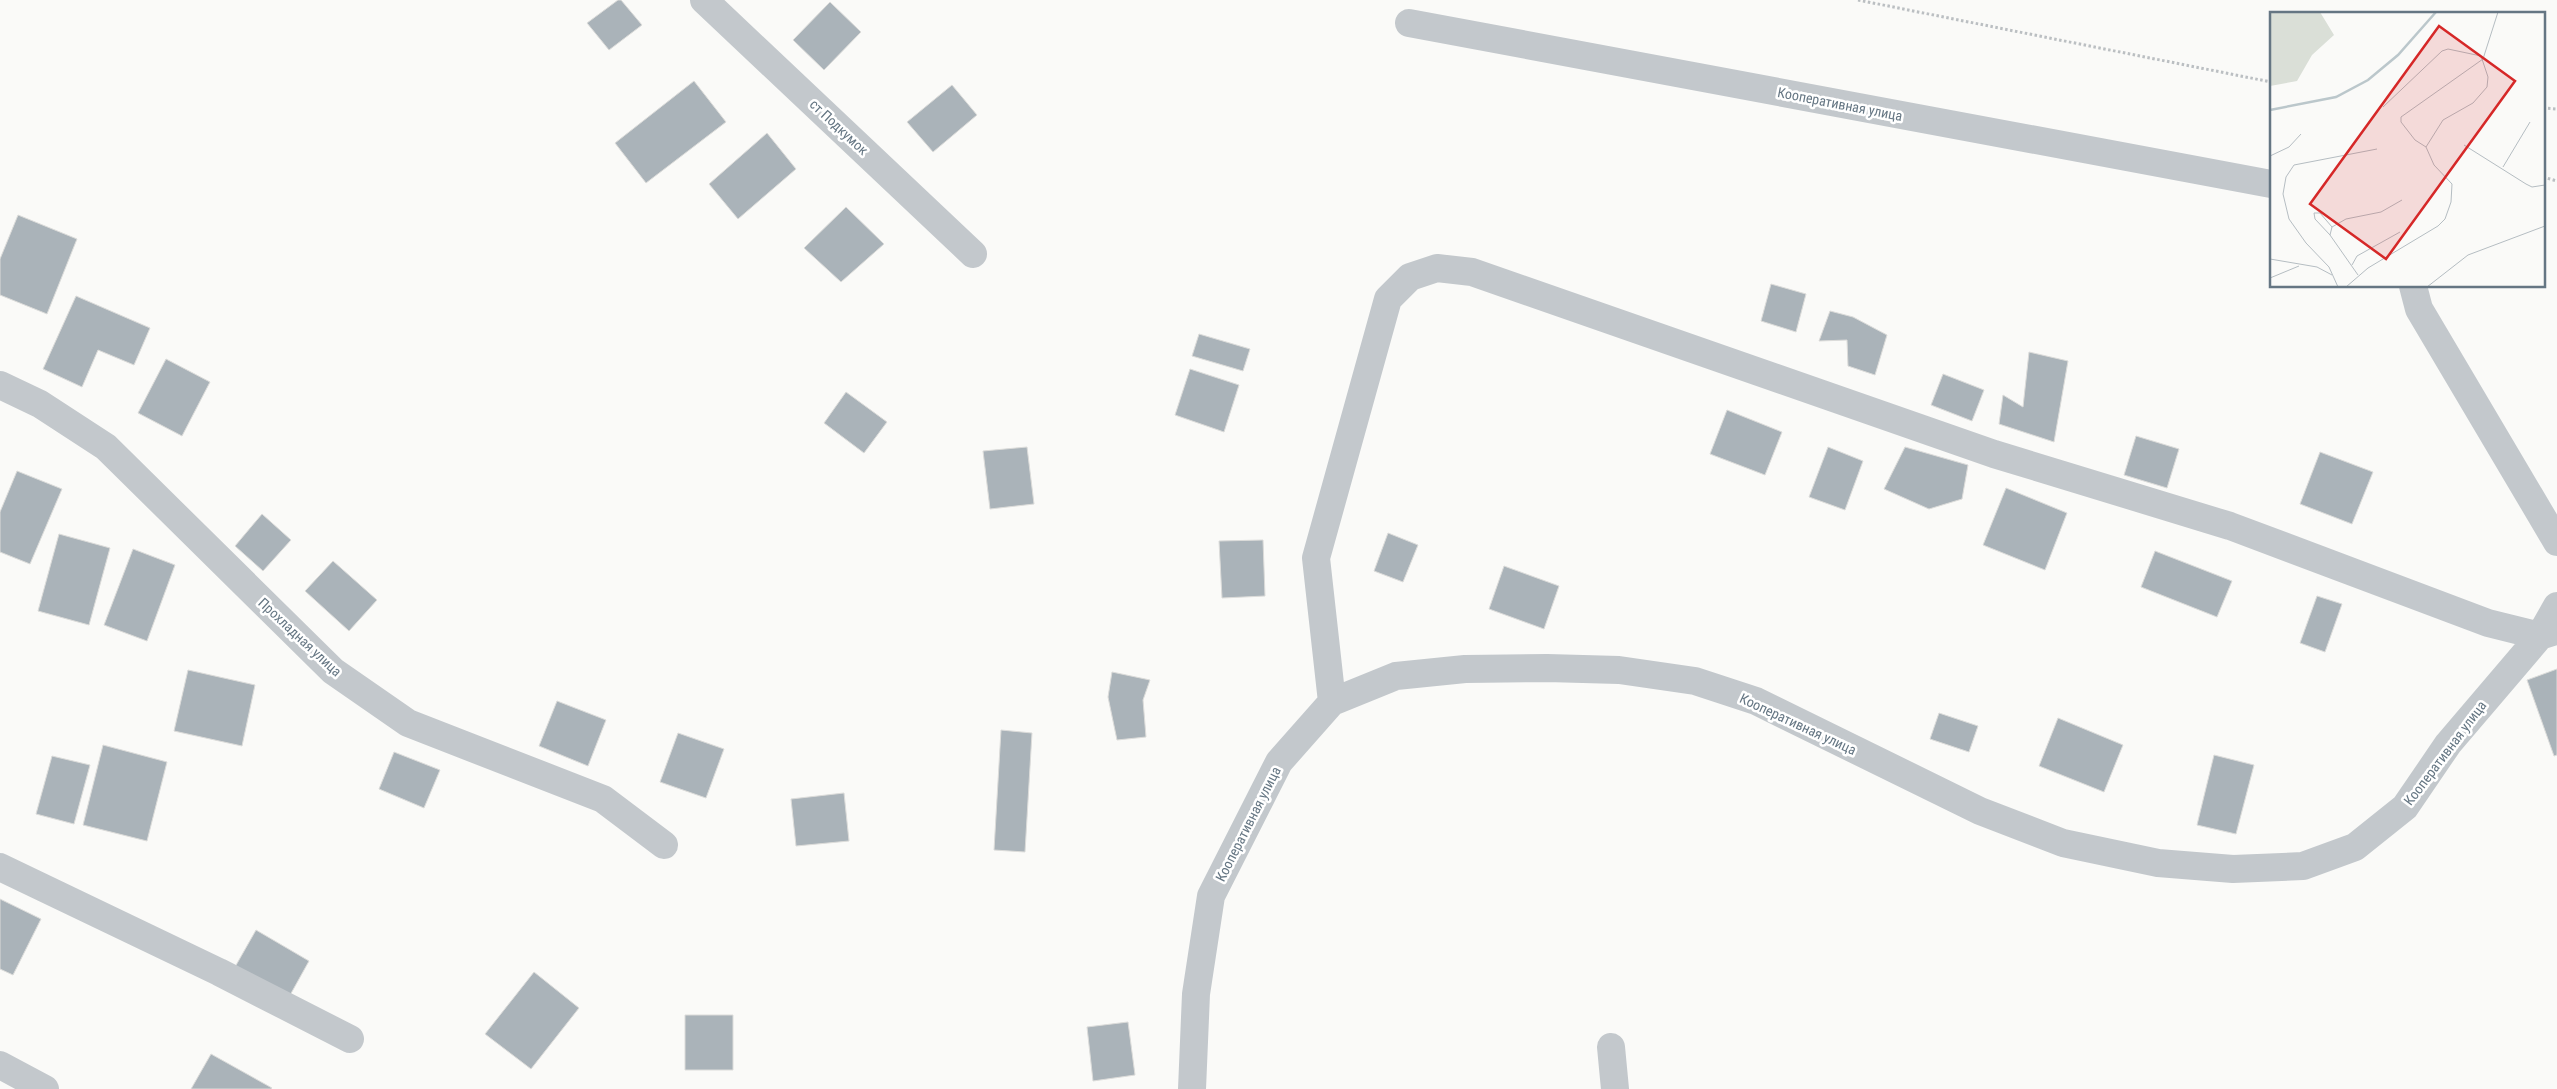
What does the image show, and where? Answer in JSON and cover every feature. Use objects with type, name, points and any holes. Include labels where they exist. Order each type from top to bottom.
[{"type":"street","name":"ст Подкумок","points":[[704,0],[973,254]]},
{"type":"street","name":"Кооперативная улица","points":[[1409,23],[2270,184]]},
{"type":"street","points":[[1332,702],[1316,558],[1388,298],[1410,277],[1437,268],[1472,272],[1994,454],[2230,526],[2488,623],[2549,633]]},
{"type":"street","points":[[2413,288],[2419,309],[2557,542]]},
{"type":"street","name":"Прохладная улица","points":[[0,385],[40,404],[106,447],[334,671],[408,724],[603,799],[664,845]]},
{"type":"street","name":"Кооперативная улица","points":[[1192,1089],[1196,994],[1212,896],[1279,762],[1332,702],[1396,676],[1465,669],[1619,670],[1695,681],[1756,701],[1980,811],[2063,843],[2158,863],[2232,869],[2302,866],[2355,847],[2405,807],[2448,744],[2549,633],[2557,606]]},
{"type":"street","points":[[0,867],[219,972],[350,1039]]},
{"type":"street","points":[[1611,1047],[1615,1089]]},
{"type":"street","points":[[0,1066],[45,1089]]},
{"type":"path","points":[[1858,0],[2270,82]]},
{"type":"path","points":[[2544,108],[2557,109]]},
{"type":"path","points":[[2544,177],[2557,181]]},
{"type":"building","points":[[618,0],[621,0],[642,25],[609,50],[587,23]]},
{"type":"building","points":[[830,2],[861,32],[824,70],[793,40]]},
{"type":"building","points":[[694,81],[726,122],[646,183],[615,143]]},
{"type":"building","points":[[952,85],[977,115],[933,152],[907,122]]},
{"type":"building","points":[[767,133],[796,169],[738,219],[709,184]]},
{"type":"building","points":[[846,207],[884,244],[841,282],[804,248]]},
{"type":"building","points":[[18,215],[77,239],[47,314],[0,295],[0,259]]},
{"type":"building","points":[[1771,284],[1806,294],[1796,332],[1761,321]]},
{"type":"building","points":[[76,296],[150,328],[134,365],[98,350],[82,387],[43,369]]},
{"type":"building","points":[[1830,311],[1853,317],[1887,335],[1875,375],[1848,366],[1847,340],[1819,341]]},
{"type":"building","points":[[1199,334],[1250,349],[1243,371],[1192,356]]},
{"type":"building","points":[[2029,352],[2068,361],[2054,442],[1999,424],[2003,395],[2023,407]]},
{"type":"building","points":[[166,359],[210,382],[182,436],[138,413]]},
{"type":"building","points":[[1190,369],[1239,385],[1224,432],[1175,415]]},
{"type":"building","points":[[1943,374],[1984,390],[1972,421],[1931,405]]},
{"type":"building","points":[[846,392],[887,422],[864,453],[824,423]]},
{"type":"building","points":[[1727,410],[1782,432],[1765,475],[1710,454]]},
{"type":"building","points":[[2136,436],[2179,449],[2167,488],[2124,475]]},
{"type":"building","points":[[1027,447],[1034,504],[990,509],[983,451]]},
{"type":"building","points":[[1828,447],[1863,461],[1845,510],[1809,497]]},
{"type":"building","points":[[1905,447],[1968,465],[1962,499],[1929,509],[1884,489]]},
{"type":"building","points":[[2320,452],[2373,472],[2352,524],[2300,504]]},
{"type":"building","points":[[17,471],[62,489],[30,564],[0,552],[0,512]]},
{"type":"building","points":[[2006,488],[2067,513],[2045,570],[1983,545]]},
{"type":"building","points":[[262,514],[291,540],[263,571],[235,546]]},
{"type":"building","points":[[1388,533],[1418,545],[1403,582],[1374,571]]},
{"type":"building","points":[[59,534],[110,548],[89,625],[38,611]]},
{"type":"building","points":[[1263,540],[1265,596],[1222,598],[1219,541]]},
{"type":"building","points":[[133,549],[175,565],[147,641],[104,625]]},
{"type":"building","points":[[2155,551],[2232,581],[2217,617],[2141,587]]},
{"type":"building","points":[[333,561],[377,600],[349,631],[305,591]]},
{"type":"building","points":[[1504,566],[1559,586],[1544,629],[1489,609]]},
{"type":"building","points":[[2317,596],[2342,604],[2325,652],[2300,643]]},
{"type":"building","points":[[2557,669],[2557,755],[2554,756],[2527,680]]},
{"type":"building","points":[[188,670],[255,685],[242,746],[174,731]]},
{"type":"building","points":[[1112,672],[1150,680],[1143,700],[1146,737],[1117,740],[1108,697]]},
{"type":"building","points":[[557,701],[606,720],[588,766],[539,746]]},
{"type":"building","points":[[1939,713],[1978,726],[1969,752],[1930,739]]},
{"type":"building","points":[[2058,718],[2123,745],[2104,792],[2039,766]]},
{"type":"building","points":[[1001,730],[1032,733],[1025,852],[994,850]]},
{"type":"building","points":[[678,733],[724,749],[706,798],[660,782]]},
{"type":"building","points":[[103,745],[167,762],[147,841],[83,825]]},
{"type":"building","points":[[394,752],[440,770],[424,808],[379,789]]},
{"type":"building","points":[[2214,755],[2254,765],[2236,834],[2197,825]]},
{"type":"building","points":[[52,756],[90,765],[74,824],[36,814]]},
{"type":"building","points":[[844,793],[849,841],[796,846],[791,799]]},
{"type":"building","points":[[0,899],[41,919],[13,975],[0,969]]},
{"type":"building","points":[[256,930],[309,961],[289,997],[235,967]]},
{"type":"building","points":[[534,972],[579,1008],[531,1069],[485,1034]]},
{"type":"building","points":[[685,1015],[733,1015],[733,1070],[685,1070]]},
{"type":"building","points":[[1128,1022],[1135,1075],[1093,1081],[1087,1027]]},
{"type":"building","points":[[211,1054],[272,1088],[191,1089]]}]
